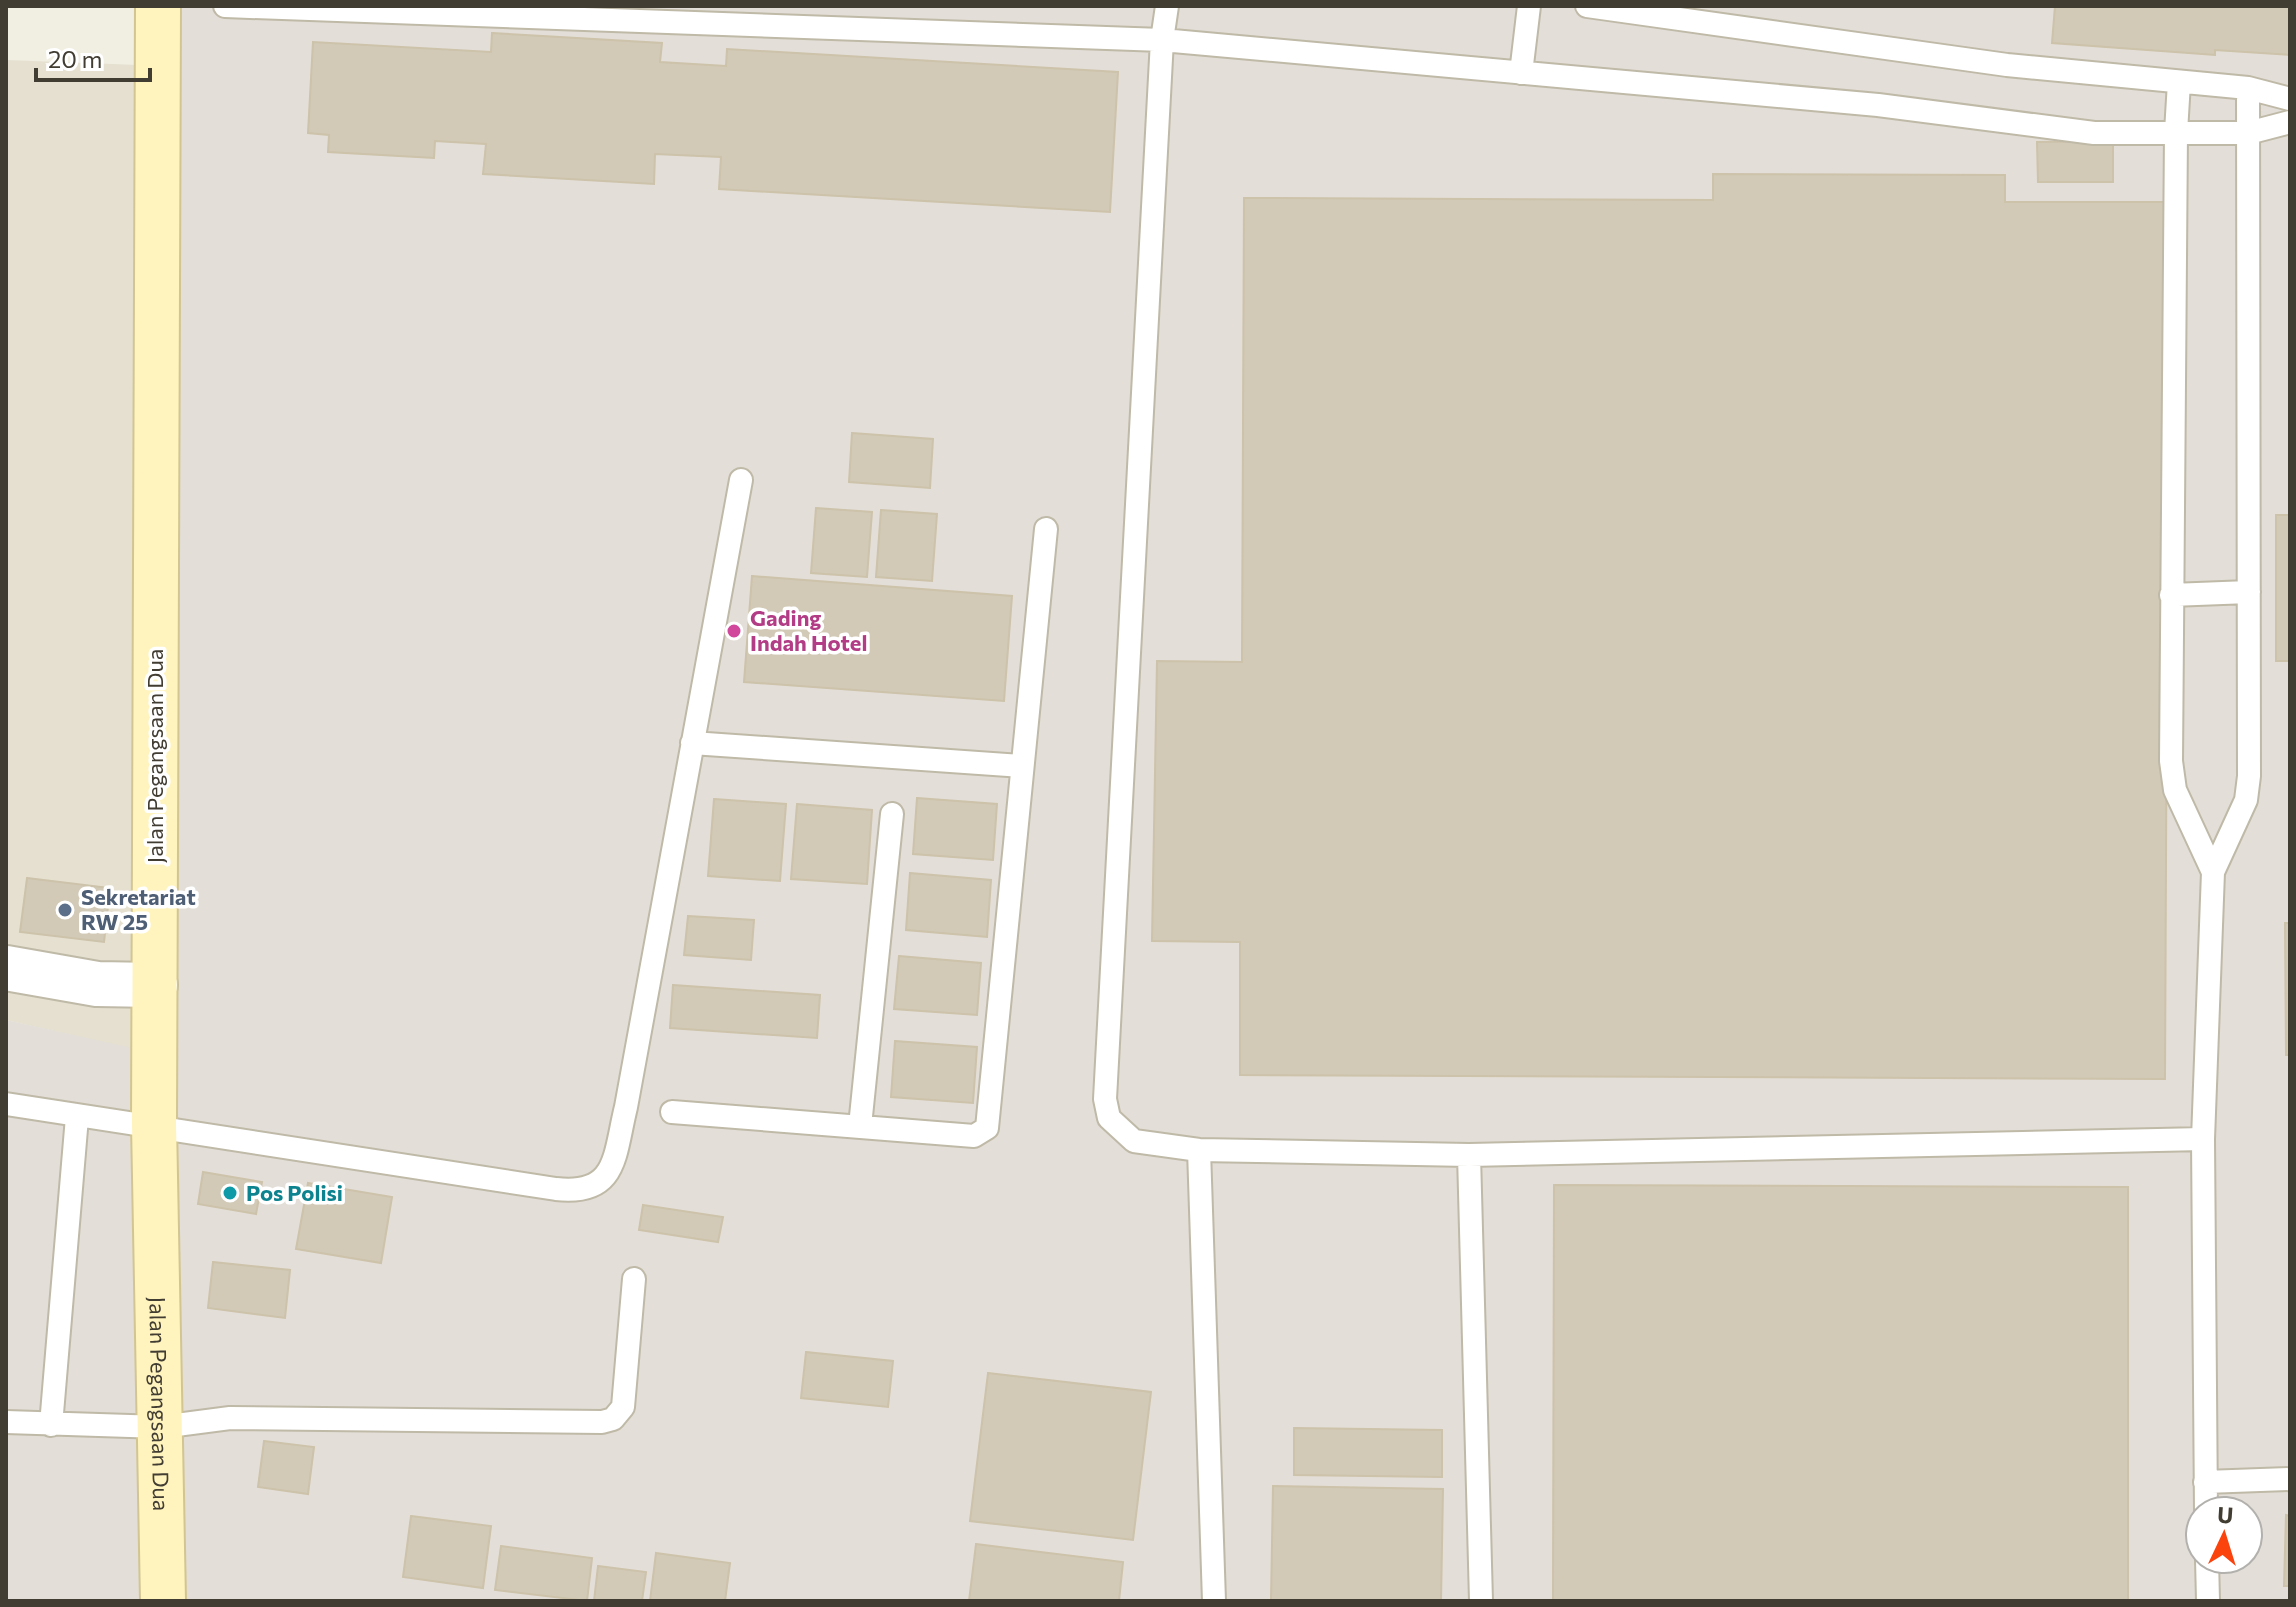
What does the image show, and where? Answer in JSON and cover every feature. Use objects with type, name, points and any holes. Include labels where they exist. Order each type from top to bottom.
[{"type":"main road","name":"Jalan Pegangsaan Dua","points":[[158,6],[154,1124],[163,1601]]},
{"type":"street","points":[[6,968],[97,984],[155,985]]},
{"type":"lane","points":[[225,6],[1162,40],[1878,105],[2094,133],[2248,133],[2290,122]]},
{"type":"lane","points":[[1167,6],[1162,40],[1105,1099],[1109,1118],[1134,1141],[1199,1150],[1469,1155],[2203,1139]]},
{"type":"lane","points":[[1521,73],[1529,6]]},
{"type":"lane","points":[[1587,6],[2007,65],[2248,88],[2290,99]]},
{"type":"lane","points":[[2179,82],[2176,132],[2171,761],[2175,790],[2213,872]]},
{"type":"lane","points":[[2205,1495],[2203,1139],[2213,872],[2246,800],[2248,788],[2248,88]]},
{"type":"lane","points":[[6,1104],[77,1117],[154,1124],[556,1189],[572,1191],[598,1186],[607,1178],[626,1107],[741,480]]},
{"type":"lane","points":[[672,1112],[974,1136],[987,1128],[1046,529]]},
{"type":"lane","points":[[2171,595],[2249,592]]},
{"type":"lane","points":[[692,743],[1021,766]]},
{"type":"lane","points":[[860,1126],[892,814]]},
{"type":"lane","points":[[51,1425],[77,1117]]},
{"type":"lane","points":[[1199,1150],[1214,1601]]},
{"type":"lane","points":[[1469,1155],[1481,1601]]},
{"type":"lane","points":[[6,1422],[161,1427],[230,1418],[591,1423],[613,1419],[623,1407],[634,1279]]},
{"type":"lane","points":[[2205,1482],[2290,1479]]},
{"type":"lane","points":[[2207,1575],[2208,1601]]},
{"type":"shaded area","points":[[138,6],[2290,6],[2290,1601],[6,1601],[6,1020],[132,1048]]},
{"type":"shaded area","points":[[6,60],[138,65],[132,1049],[6,1020]]},
{"type":"building","points":[[2055,6],[2290,6],[2290,55],[2215,50],[2215,55],[2052,43]]},
{"type":"building","points":[[492,33],[662,43],[660,62],[726,66],[727,49],[1118,72],[1110,212],[719,189],[721,157],[655,154],[654,184],[483,174],[486,144],[435,141],[434,158],[328,152],[329,135],[308,133],[313,42],[491,52]]},
{"type":"building","points":[[2113,141],[2113,182],[2038,182],[2037,142]]},
{"type":"building","points":[[1713,174],[2005,175],[2005,202],[2169,202],[2165,1079],[1240,1075],[1240,942],[1152,941],[1157,661],[1242,662],[1244,198],[1713,200]]},
{"type":"building","points":[[852,433],[933,439],[930,488],[849,482]]},
{"type":"building","points":[[816,508],[872,512],[867,577],[811,573]]},
{"type":"building","points":[[881,510],[937,514],[932,581],[876,577]]},
{"type":"building","points":[[2276,515],[2290,515],[2290,661],[2276,661]]},
{"type":"building","points":[[752,576],[1012,596],[1004,701],[744,682]]},
{"type":"building","points":[[917,798],[997,804],[993,860],[913,854]]},
{"type":"building","points":[[714,799],[786,804],[780,881],[708,876]]},
{"type":"building","points":[[797,804],[872,810],[867,884],[791,879]]},
{"type":"building","points":[[910,873],[991,880],[987,937],[906,930]]},
{"type":"building","name":"Sekretariat RW 25","points":[[27,878],[110,888],[104,942],[20,932]]},
{"type":"building","points":[[688,916],[754,920],[751,960],[684,955]]},
{"type":"building","points":[[2285,923],[2290,923],[2290,1055],[2286,1055]]},
{"type":"building","points":[[899,956],[981,963],[977,1015],[894,1009]]},
{"type":"building","points":[[673,985],[820,995],[817,1038],[670,1028]]},
{"type":"building","points":[[895,1041],[977,1047],[973,1103],[891,1097]]},
{"type":"building","name":"Pos Polisi","points":[[203,1172],[262,1182],[256,1214],[198,1204]]},
{"type":"building","points":[[308,1183],[392,1197],[381,1263],[296,1249]]},
{"type":"building","points":[[1554,1185],[2128,1187],[2128,1601],[1553,1601]]},
{"type":"building","points":[[643,1205],[723,1217],[718,1242],[639,1230]]},
{"type":"building","points":[[213,1262],[290,1270],[285,1318],[208,1308]]},
{"type":"building","points":[[806,1352],[893,1361],[888,1407],[801,1398]]},
{"type":"building","points":[[988,1373],[1151,1392],[1133,1540],[970,1521]]},
{"type":"building","points":[[1294,1428],[1442,1430],[1442,1477],[1294,1475]]},
{"type":"building","points":[[264,1441],[314,1447],[308,1494],[258,1487]]},
{"type":"building","points":[[1273,1486],[1443,1489],[1441,1601],[1271,1601]]},
{"type":"building","points":[[2286,1515],[2290,1516],[2290,1586],[2284,1586]]},
{"type":"building","points":[[411,1516],[491,1526],[483,1588],[403,1577]]},
{"type":"building","points":[[976,1544],[1123,1562],[1119,1601],[969,1601]]},
{"type":"building","points":[[501,1546],[592,1558],[587,1601],[495,1590]]},
{"type":"building","points":[[656,1553],[730,1563],[725,1601],[650,1601]]},
{"type":"building","points":[[598,1566],[646,1572],[642,1601],[594,1601]]},
{"type":"place","name":"Gading Indah Hotel","points":[[734,631]]},
{"type":"place","name":"Sekretariat RW 25","points":[[65,910]]},
{"type":"place","name":"Pos Polisi","points":[[230,1193]]}]
